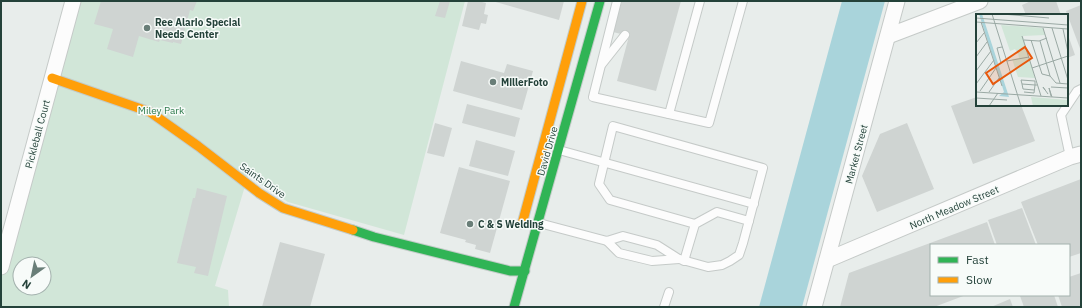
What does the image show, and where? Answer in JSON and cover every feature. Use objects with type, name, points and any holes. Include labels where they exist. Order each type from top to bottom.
[{"type":"main road","name":"David Drive","points":[[520,232],[582,1]]},
{"type":"main road","name":"David Drive","points":[[514,307],[559,150],[580,95],[600,1]]},
{"type":"main road","name":"Saints Drive","points":[[52,78],[150,112],[198,146],[259,193],[283,208],[374,237],[510,271],[525,271]]},
{"type":"street","name":"Pickleball Court","points":[[1,268],[74,1]]},
{"type":"street","name":"Market Street","points":[[814,307],[897,1]]},
{"type":"street","points":[[888,36],[980,1]]},
{"type":"street","name":"North Meadow Street","points":[[827,260],[1076,156]]},
{"type":"lane","points":[[593,97],[618,1]]},
{"type":"lane","points":[[669,114],[700,1]]},
{"type":"lane","points":[[580,95],[709,123],[742,1]]},
{"type":"lane","points":[[601,66],[625,35]]},
{"type":"lane","points":[[1068,104],[1076,91],[1081,89]]},
{"type":"lane","points":[[1067,106],[1061,115],[1076,156]]},
{"type":"lane","points":[[607,241],[623,236],[657,244],[682,260],[708,268],[722,265],[739,255],[763,168],[613,126],[599,184],[610,200],[695,224]]},
{"type":"lane","points":[[559,150],[754,204]]},
{"type":"lane","points":[[682,260],[695,224],[717,212],[749,221]]},
{"type":"lane","points":[[538,223],[607,241],[619,253],[652,261],[682,260]]},
{"type":"lane","points":[[664,307],[669,292]]},
{"type":"green space","name":"Miley Park","points":[[80,1],[465,1],[404,235],[288,202],[248,176],[215,286],[228,290],[229,307],[1,307],[1,274],[12,227]]},
{"type":"water","points":[[842,1],[885,1],[802,307],[759,307]]},
{"type":"building","name":"Ree Alario Special Needs Center","points":[[101,1],[197,1],[193,11],[190,10],[181,44],[160,40],[159,42],[139,36],[133,57],[107,49],[113,29],[94,24]]},
{"type":"building","points":[[440,1],[450,1],[445,18],[435,16]]},
{"type":"building","points":[[468,1],[486,3],[484,14],[488,15],[486,24],[481,23],[479,30],[462,26]]},
{"type":"building","points":[[492,1],[564,1],[559,20]]},
{"type":"building","points":[[622,1],[681,1],[656,91],[617,81],[629,36],[613,32]]},
{"type":"building","points":[[1031,1],[1056,1],[1061,14],[1026,14],[1022,5]]},
{"type":"building","points":[[1081,5],[1081,51],[1068,14],[1066,11]]},
{"type":"building","points":[[1068,35],[1075,55],[1068,58]]},
{"type":"building","name":"MillerFoto","points":[[461,61],[504,73],[507,64],[533,71],[522,110],[453,91]]},
{"type":"building","points":[[976,97],[976,106],[1021,106],[1035,141],[973,164],[951,106]]},
{"type":"building","points":[[467,104],[520,118],[515,137],[462,123]]},
{"type":"building","points":[[435,123],[452,128],[444,157],[427,153]]},
{"type":"building","points":[[907,123],[934,189],[877,212],[862,176],[880,134]]},
{"type":"building","points":[[476,140],[515,151],[508,176],[469,166]]},
{"type":"building","points":[[459,167],[510,181],[490,253],[475,249],[476,245],[465,242],[466,240],[440,233]]},
{"type":"building","points":[[1081,179],[1081,253],[1070,257],[1070,244],[1038,244],[1021,202]]},
{"type":"building","points":[[197,188],[227,196],[208,276],[194,273],[196,267],[177,263],[193,198],[195,198]]},
{"type":"building","points":[[1022,208],[1036,244],[997,244],[988,220]]},
{"type":"building","points":[[987,222],[995,244],[930,244],[930,296],[963,296],[934,307],[840,307],[849,273]]},
{"type":"building","points":[[280,242],[325,254],[310,307],[262,307]]},
{"type":"building","points":[[1081,273],[1081,307],[1062,307],[1058,296],[1070,296],[1070,277]]},
{"type":"building","points":[[1020,296],[1054,296],[1058,307],[1024,307]]},
{"type":"building","points":[[1010,299],[1013,307],[991,307]]},
{"type":"traffic: fast","points":[[514,307],[600,1]]},
{"type":"traffic: fast","points":[[353,230],[374,237],[510,271],[525,271]]},
{"type":"traffic: slow","points":[[522,224],[582,1]]},
{"type":"traffic: slow","points":[[52,78],[150,112],[198,146],[259,193],[283,208],[353,230]]},
{"type":"place","name":"Ree Alario Special Needs Center","points":[[147,28]]},
{"type":"place","name":"MillerFoto","points":[[493,82]]},
{"type":"place","name":"C & S Welding","points":[[470,224]]}]
